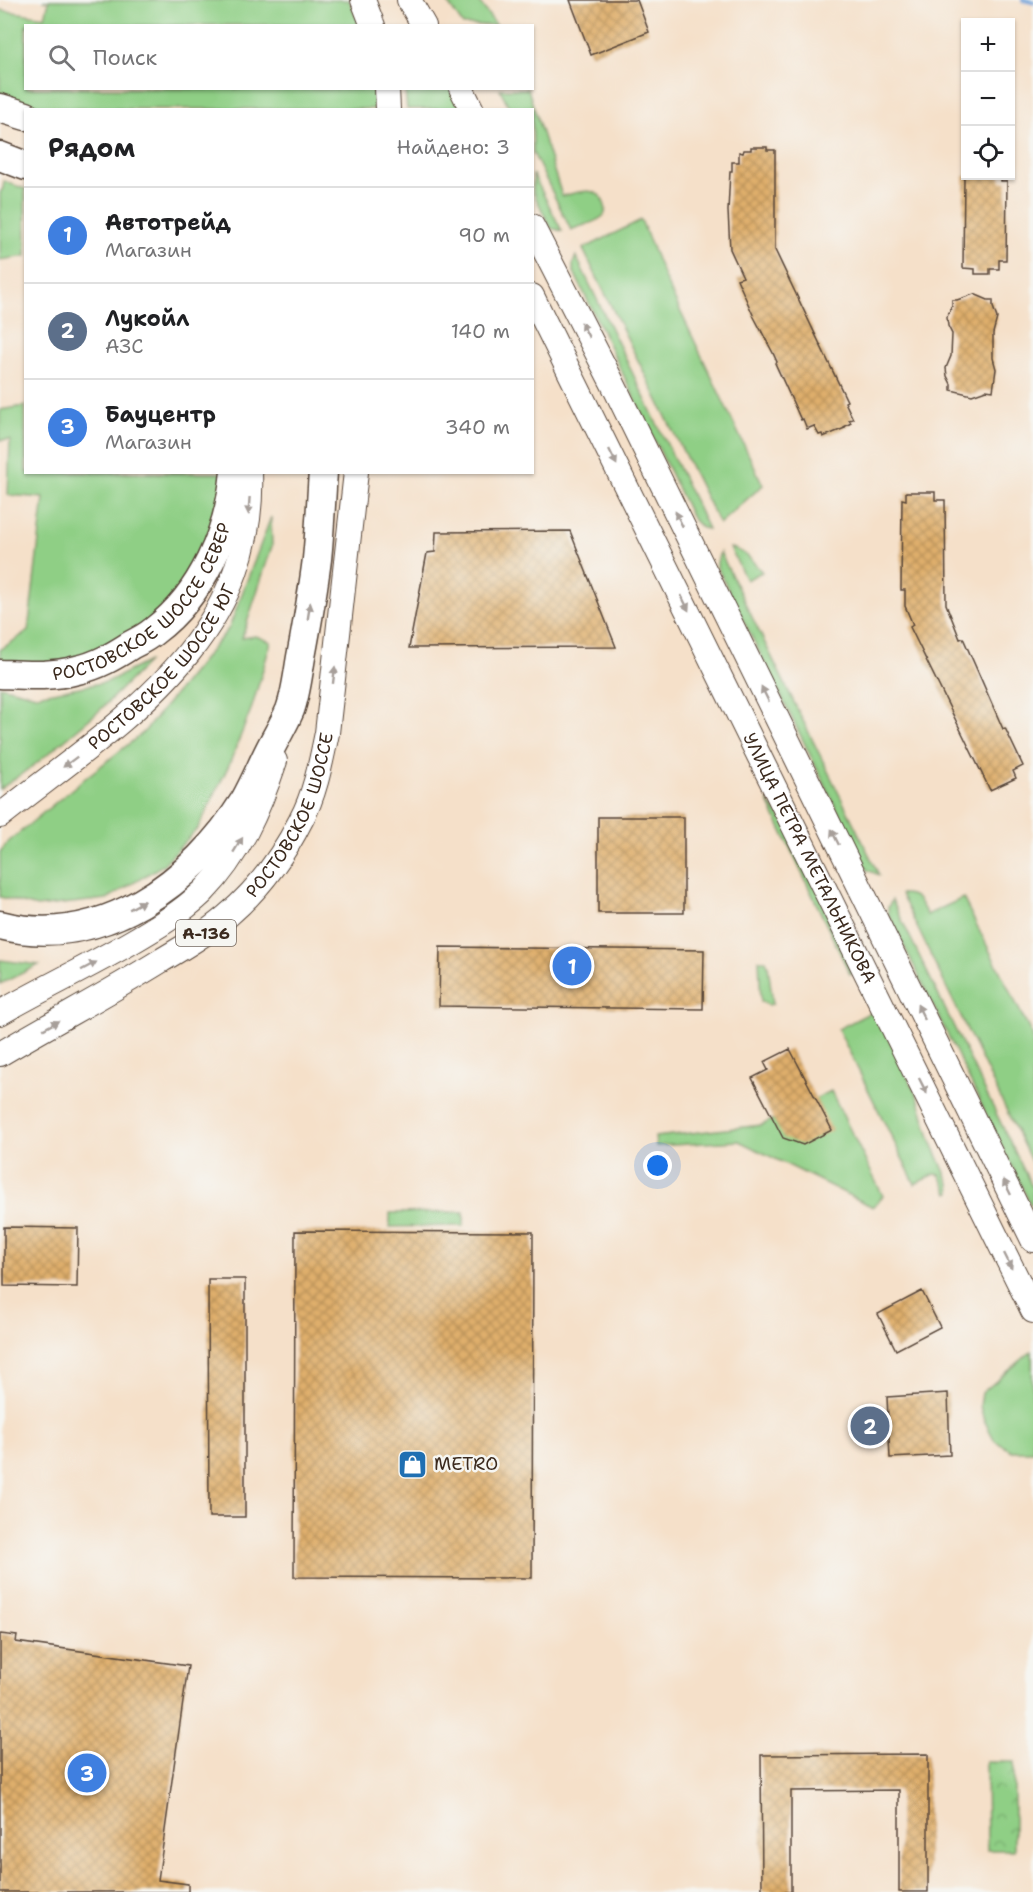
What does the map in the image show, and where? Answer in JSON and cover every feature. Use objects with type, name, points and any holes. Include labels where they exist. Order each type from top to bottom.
[{"type":"highway","points":[[0,108],[24,115]]},
{"type":"highway","points":[[0,156],[24,165]]},
{"type":"highway","name":"РОСТОВСКОЕ ШОССЕ СЕВЕР","points":[[0,674],[36,676],[78,670],[108,659],[154,632],[186,600],[210,562],[220,539],[233,492],[235,474]]},
{"type":"highway","name":"А-136","points":[[0,925],[18,929],[44,930],[83,927],[114,917],[171,884],[222,832],[246,799],[290,710],[317,558],[323,474]]},
{"type":"main road","points":[[363,0],[372,24]]},
{"type":"main road","points":[[409,0],[423,24]]},
{"type":"main road","points":[[387,90],[388,108]]},
{"type":"main road","points":[[462,90],[471,108]]},
{"type":"main road","name":"УЛИЦА ПЕТРА МЕТАЛЬНИКОВА","points":[[534,230],[612,382],[1033,1240]]},
{"type":"main road","name":"УЛИЦА ПЕТРА МЕТАЛЬНИКОВА","points":[[534,300],[1033,1311]]},
{"type":"main road","points":[[587,404],[586,391],[590,387],[595,384],[612,382]]},
{"type":"main road","name":"РОСТОВСКОЕ ШОССЕ ЮГ","points":[[0,816],[126,717],[165,682],[187,658],[218,610],[240,561],[249,510],[250,474]]},
{"type":"main road","name":"РОСТОВСКОЕ ШОССЕ","points":[[0,1054],[205,934],[228,916],[266,875],[289,842],[302,819],[310,798],[327,733],[356,474]]},
{"type":"main road","name":"А-136","points":[[0,1013],[155,929],[202,892],[226,865],[255,817],[264,797],[290,710]]},
{"type":"green space","points":[[43,0],[349,0],[360,24],[24,24],[24,90],[375,90],[378,108],[24,108],[0,101],[0,10],[45,17],[49,1]]},
{"type":"green space","points":[[446,0],[478,0],[495,24],[462,24]]},
{"type":"green space","points":[[405,90],[452,90],[461,108],[407,108]]},
{"type":"green space","points":[[500,90],[528,90],[562,196],[586,191],[597,193],[605,207],[602,217],[571,230],[534,155],[534,108],[510,108]]},
{"type":"green space","points":[[534,176],[562,231],[551,228],[534,194]]},
{"type":"green space","points":[[4,181],[24,189],[24,256],[0,260],[0,193]]},
{"type":"green space","points":[[641,220],[665,279],[763,485],[719,524],[583,249]]},
{"type":"green space","points":[[576,256],[708,529],[702,528],[692,518],[573,270]]},
{"type":"green space","points":[[24,406],[24,474],[231,474],[230,494],[175,609],[65,666],[0,661],[0,650],[28,631],[44,498],[8,495],[10,440],[0,440],[0,410]]},
{"type":"green space","points":[[271,517],[272,546],[242,638],[256,636],[271,642],[252,707],[229,765],[198,828],[163,865],[107,899],[37,907],[0,897],[0,852],[7,843],[144,732],[229,628]]},
{"type":"green space","points":[[730,548],[744,554],[762,572],[746,580]]},
{"type":"green space","points":[[720,552],[879,875],[867,870],[717,567]]},
{"type":"green space","points":[[149,661],[99,711],[37,763],[0,789],[0,686],[36,695],[107,682]]},
{"type":"green space","points":[[767,800],[786,824],[856,972],[850,974]]},
{"type":"green space","points":[[901,894],[914,897],[920,902],[927,915],[963,898],[1033,1037],[1033,1165]]},
{"type":"green space","points":[[892,900],[1033,1189],[1033,1210],[888,913]]},
{"type":"green space","points":[[0,960],[39,965],[0,984]]},
{"type":"green space","points":[[759,960],[766,960],[768,966],[773,1004],[768,1005],[761,1001]]},
{"type":"green space","points":[[875,1010],[919,1100],[931,1141],[950,1184],[951,1192],[948,1193],[940,1175],[935,1174],[915,1184],[838,1029]]},
{"type":"green space","points":[[831,1091],[883,1196],[873,1207],[739,1141],[656,1146],[655,1137],[762,1125]]},
{"type":"green space","points":[[464,1212],[464,1226],[390,1227],[390,1213]]},
{"type":"green space","points":[[1032,1351],[1033,1451],[1012,1451],[995,1441],[984,1420],[980,1406],[982,1393]]},
{"type":"green space","points":[[986,1762],[1014,1762],[1014,1850],[987,1850]]},
{"type":"building","points":[[570,0],[637,0],[649,32],[591,55]]},
{"type":"building","points":[[751,147],[767,147],[767,150],[775,150],[775,250],[847,401],[845,402],[853,419],[849,420],[851,423],[845,428],[823,437],[822,434],[819,435],[814,426],[807,429],[803,419],[801,420],[775,363],[777,362],[773,353],[737,279],[743,277],[730,249],[728,211],[730,171],[732,171],[732,162],[739,162],[739,152],[751,150]]},
{"type":"building","points":[[964,180],[1007,181],[1006,260],[999,260],[999,269],[990,269],[990,274],[975,274],[975,269],[963,268]]},
{"type":"building","points":[[974,294],[993,300],[997,318],[993,333],[993,358],[996,369],[993,391],[986,390],[972,395],[951,390],[946,368],[951,356],[952,334],[947,317],[952,300]]},
{"type":"building","points":[[906,492],[935,492],[935,500],[945,500],[946,604],[960,639],[963,638],[1003,729],[1005,728],[1023,766],[1013,771],[1016,778],[990,790],[910,627],[913,625],[905,606],[905,590],[901,590],[902,499],[906,500]]},
{"type":"building","points":[[570,531],[616,647],[409,648],[427,553],[435,552],[436,532]]},
{"type":"building","points":[[598,817],[684,817],[684,913],[598,913]]},
{"type":"building","points":[[440,947],[704,950],[703,1009],[439,1006]]},
{"type":"building","points":[[790,1049],[832,1130],[803,1145],[783,1138],[752,1078],[768,1070],[764,1062]]},
{"type":"building","points":[[4,1227],[78,1228],[77,1287],[4,1286]]},
{"type":"building","name":"METRO","points":[[295,1231],[533,1232],[532,1578],[294,1577]]},
{"type":"building","points":[[208,1279],[245,1279],[245,1517],[209,1517]]},
{"type":"building","points":[[922,1291],[940,1327],[896,1350],[878,1314]]},
{"type":"building","points":[[948,1393],[950,1455],[890,1458],[887,1397]]},
{"type":"building","points":[[0,1634],[17,1636],[16,1642],[188,1666],[158,1880],[188,1884],[188,1892],[0,1892]]},
{"type":"building","points":[[928,1754],[928,1892],[899,1892],[899,1790],[791,1791],[791,1892],[762,1892],[761,1755]]},
{"type":"waterway","points":[[1023,0],[1033,2]]},
{"type":"place","name":"Автотрейд","points":[[572,966]]},
{"type":"place","name":"Лукойл","points":[[870,1426]]},
{"type":"place","name":"METRO","points":[[413,1464]]},
{"type":"place","name":"Бауцентр","points":[[87,1773]]}]
